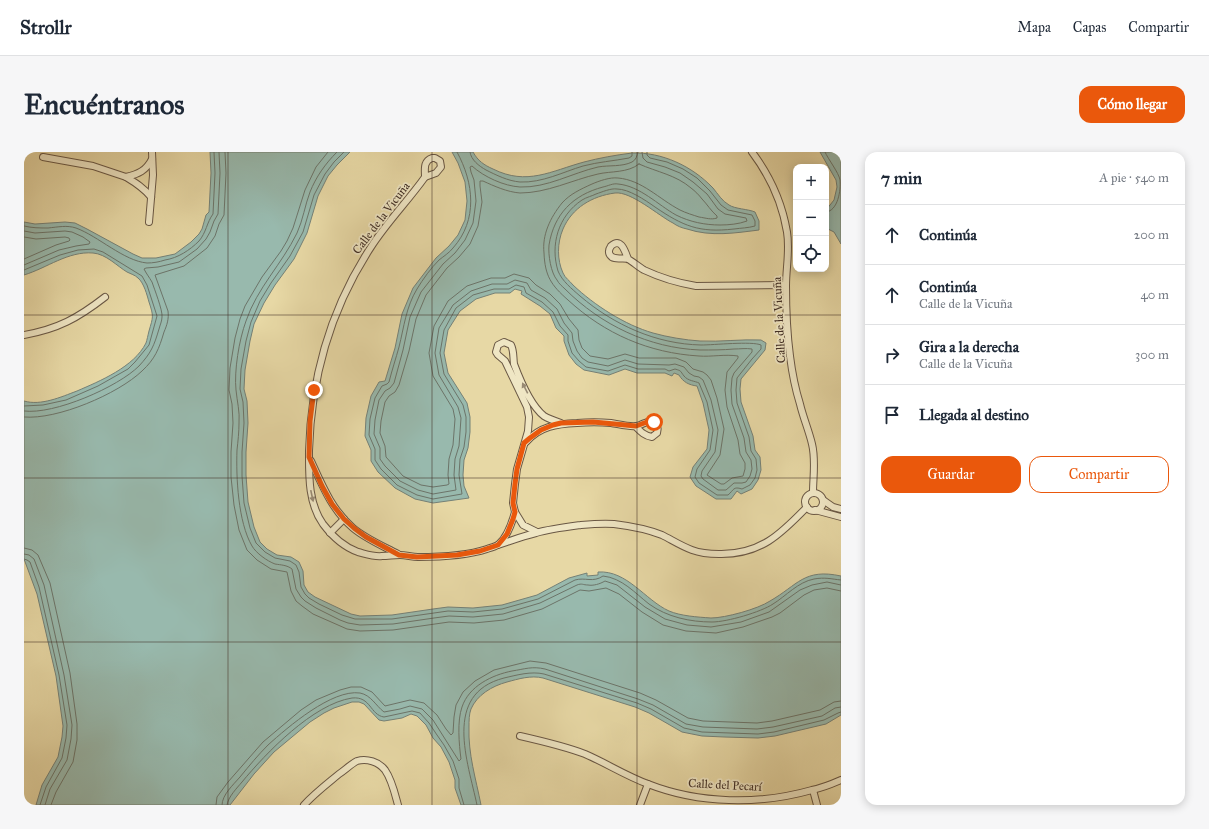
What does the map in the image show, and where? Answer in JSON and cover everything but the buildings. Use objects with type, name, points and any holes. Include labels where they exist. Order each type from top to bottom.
[{"type":"street","name":"Calle de la Vicuña","points":[[752,152],[764,168],[784,215],[789,252],[786,285],[790,356],[799,403],[813,445],[813,493]]},
{"type":"street","points":[[126,177],[144,170],[152,155]]},
{"type":"street","points":[[149,222],[152,155]]},
{"type":"street","points":[[43,157],[94,166],[126,177],[141,186],[151,197]]},
{"type":"street","name":"Calle de la Vicuña","points":[[425,177],[371,246],[339,306],[321,357],[314,390],[310,421],[310,486],[312,501],[322,523],[330,533],[357,551],[381,556],[399,555],[417,557],[457,555],[480,551],[537,532],[594,524],[612,524],[628,526],[660,535],[700,552],[710,554],[732,554],[756,548],[768,542],[782,532],[807,507]]},
{"type":"street","points":[[628,260],[656,275],[669,280],[696,286],[786,285]]},
{"type":"street","points":[[24,335],[62,325],[75,318],[105,297]]},
{"type":"street","points":[[537,532],[523,524],[515,512],[513,503],[517,469],[528,432],[529,417],[527,407],[505,361],[500,358],[496,352],[498,345],[504,342],[511,345],[514,364],[531,399],[539,411],[550,419],[561,423]]},
{"type":"street","points":[[505,361],[513,358]]},
{"type":"street","points":[[529,417],[533,413],[539,411]]},
{"type":"street","points":[[524,443],[541,430],[561,423],[593,422],[636,426]]},
{"type":"street","name":"Calle de la Vicuña","points":[[309,457],[332,504],[344,519],[366,537],[399,555]]},
{"type":"street","points":[[841,509],[833,507],[823,500],[820,495],[813,493],[807,497],[805,502],[807,507],[814,510],[841,517]]},
{"type":"street","points":[[814,510],[821,507],[823,500]]},
{"type":"street","points":[[498,545],[507,534],[515,512]]},
{"type":"street","points":[[330,533],[344,519]]},
{"type":"street","name":"Calle del Pecarí","points":[[520,736],[562,746],[648,784],[681,794],[701,798],[750,800],[775,798],[813,790],[841,780]]},
{"type":"street","points":[[304,805],[356,762],[367,760],[374,761],[385,770],[391,782],[398,805]]},
{"type":"street","points":[[640,805],[648,784]]},
{"type":"street","points":[[813,790],[816,805]]},
{"type":"water","points":[[210,152],[350,152],[328,176],[318,196],[307,233],[294,259],[264,303],[254,324],[245,370],[244,389],[247,401],[248,423],[246,475],[248,502],[254,527],[260,542],[267,549],[277,555],[291,557],[299,562],[303,571],[304,585],[308,592],[315,597],[351,614],[360,616],[392,615],[448,607],[473,608],[502,605],[537,595],[569,578],[587,573],[587,576],[598,575],[598,572],[618,576],[660,606],[674,613],[695,617],[717,618],[733,615],[765,604],[810,576],[828,574],[841,576],[841,715],[826,724],[775,736],[758,738],[702,736],[682,732],[649,713],[635,707],[543,678],[529,677],[496,686],[481,695],[471,709],[469,720],[470,747],[481,805],[461,805],[455,788],[455,780],[449,762],[426,725],[417,716],[411,714],[402,718],[384,721],[379,720],[364,704],[352,702],[324,713],[310,722],[274,752],[254,774],[230,805],[36,805],[42,785],[58,757],[63,726],[56,676],[37,594],[24,559],[24,401],[44,402],[58,398],[106,378],[125,366],[141,352],[146,343],[151,323],[152,311],[144,286],[140,280],[107,258],[98,254],[84,253],[66,257],[24,275],[24,222],[35,224],[65,222],[75,223],[142,258],[156,258],[175,254],[199,234],[206,215],[209,212],[211,173]]},
{"type":"water","points":[[452,152],[473,152],[477,158],[493,169],[505,174],[528,177],[550,173],[596,159],[632,153],[654,155],[676,162],[696,173],[705,180],[729,205],[755,212],[759,221],[759,230],[723,234],[705,233],[678,226],[637,200],[622,193],[615,193],[598,197],[577,209],[563,229],[558,251],[563,273],[573,285],[590,300],[610,314],[632,325],[664,336],[694,341],[761,340],[766,343],[765,350],[741,379],[740,389],[741,402],[753,436],[755,450],[760,457],[761,470],[758,480],[752,489],[741,494],[737,491],[731,499],[716,499],[696,486],[690,477],[693,467],[707,449],[709,430],[703,403],[697,386],[686,383],[679,375],[674,373],[672,376],[665,373],[637,373],[625,369],[609,375],[584,370],[576,364],[569,355],[564,341],[564,336],[556,328],[550,314],[521,294],[522,291],[515,289],[510,293],[495,293],[476,299],[460,311],[448,330],[444,353],[448,373],[467,403],[470,417],[470,432],[468,448],[464,460],[463,475],[464,486],[469,498],[433,503],[415,499],[395,488],[378,472],[371,461],[371,450],[365,436],[366,418],[371,396],[379,382],[385,381],[395,348],[402,314],[413,288],[436,258],[458,235],[465,220],[467,201],[465,182]]},
{"type":"water","points":[[820,152],[841,152],[841,244],[834,232],[829,230],[829,206],[834,200],[837,187],[836,180],[829,168],[829,164],[827,164]]},
{"type":"route","points":[[314,390],[310,421],[309,457],[332,504],[344,519],[366,537],[399,555],[417,557],[457,555],[480,551],[498,545],[507,534],[515,512],[513,503],[515,484],[517,469],[524,443],[541,430],[561,423],[593,422],[636,426],[647,422],[654,422]]}]
